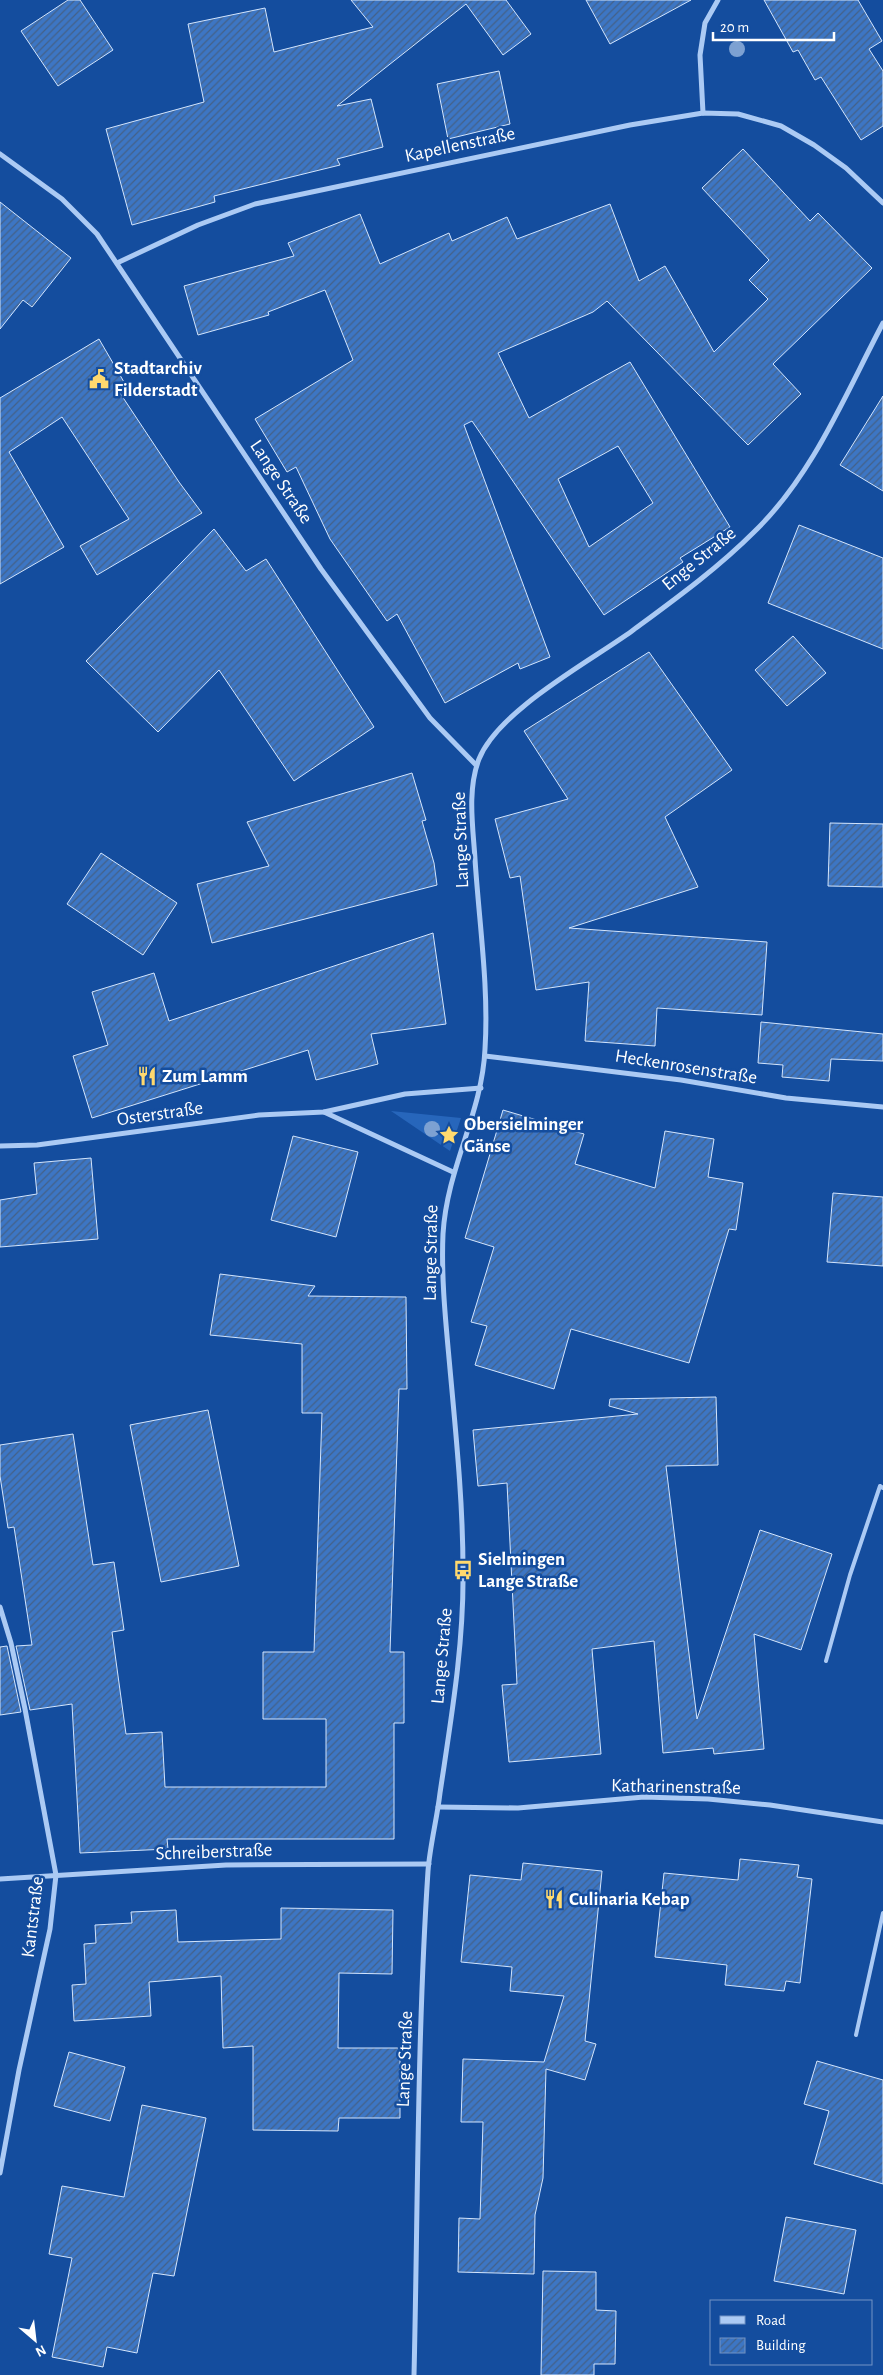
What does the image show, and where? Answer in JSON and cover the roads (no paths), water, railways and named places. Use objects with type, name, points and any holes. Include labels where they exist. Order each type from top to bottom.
[{"type":"street","points":[[703,113],[700,55],[704,24],[718,0]]},
{"type":"street","name":"Kapellenstraße","points":[[117,263],[198,224],[255,204],[630,125],[703,113],[738,114],[781,126],[846,168],[883,203]]},
{"type":"street","name":"Lange Straße","points":[[0,154],[31,175],[79,213],[97,234],[320,568],[395,673],[430,718],[476,765],[472,806],[487,1020],[481,1088],[453,1172],[445,1207],[443,1280],[459,1482],[463,1570],[457,1680],[429,1864],[418,2103],[414,2375]]},
{"type":"street","name":"Enge Straße","points":[[476,765],[486,744],[511,718],[543,692],[683,593],[728,558],[759,528],[786,496],[812,457],[883,323]]},
{"type":"street","name":"Heckenrosenstraße","points":[[485,1056],[681,1080],[803,1100],[883,1107]]},
{"type":"street","name":"Osterstraße","points":[[0,1146],[62,1142],[259,1115],[324,1112],[405,1094],[481,1088]]},
{"type":"street","name":"Osterstraße","points":[[324,1112],[453,1172]]},
{"type":"street","name":"Kantstraße","points":[[0,1607],[11,1643],[25,1709],[56,1875],[50,1929],[19,2070],[0,2173]]},
{"type":"street","name":"Katharinenstraße","points":[[438,1807],[518,1808],[644,1797],[708,1799],[770,1805],[883,1822]]},
{"type":"street","name":"Schreiberstraße","points":[[0,1879],[226,1865],[429,1864]]},
{"type":"lane","points":[[826,1661],[850,1574],[881,1487]]},
{"type":"lane","points":[[856,2035],[883,1913]]},
{"type":"place","name":"Stadtarchiv Filderstadt","points":[[99,379]]},
{"type":"place","name":"Zum Lamm","points":[[147,1076]]},
{"type":"place","name":"Obersielminger Gänse","points":[[449,1135]]},
{"type":"place","name":"Sielmingen Lange Straße","points":[[463,1570]]},
{"type":"place","name":"Culinaria Kebap","points":[[554,1899]]}]
